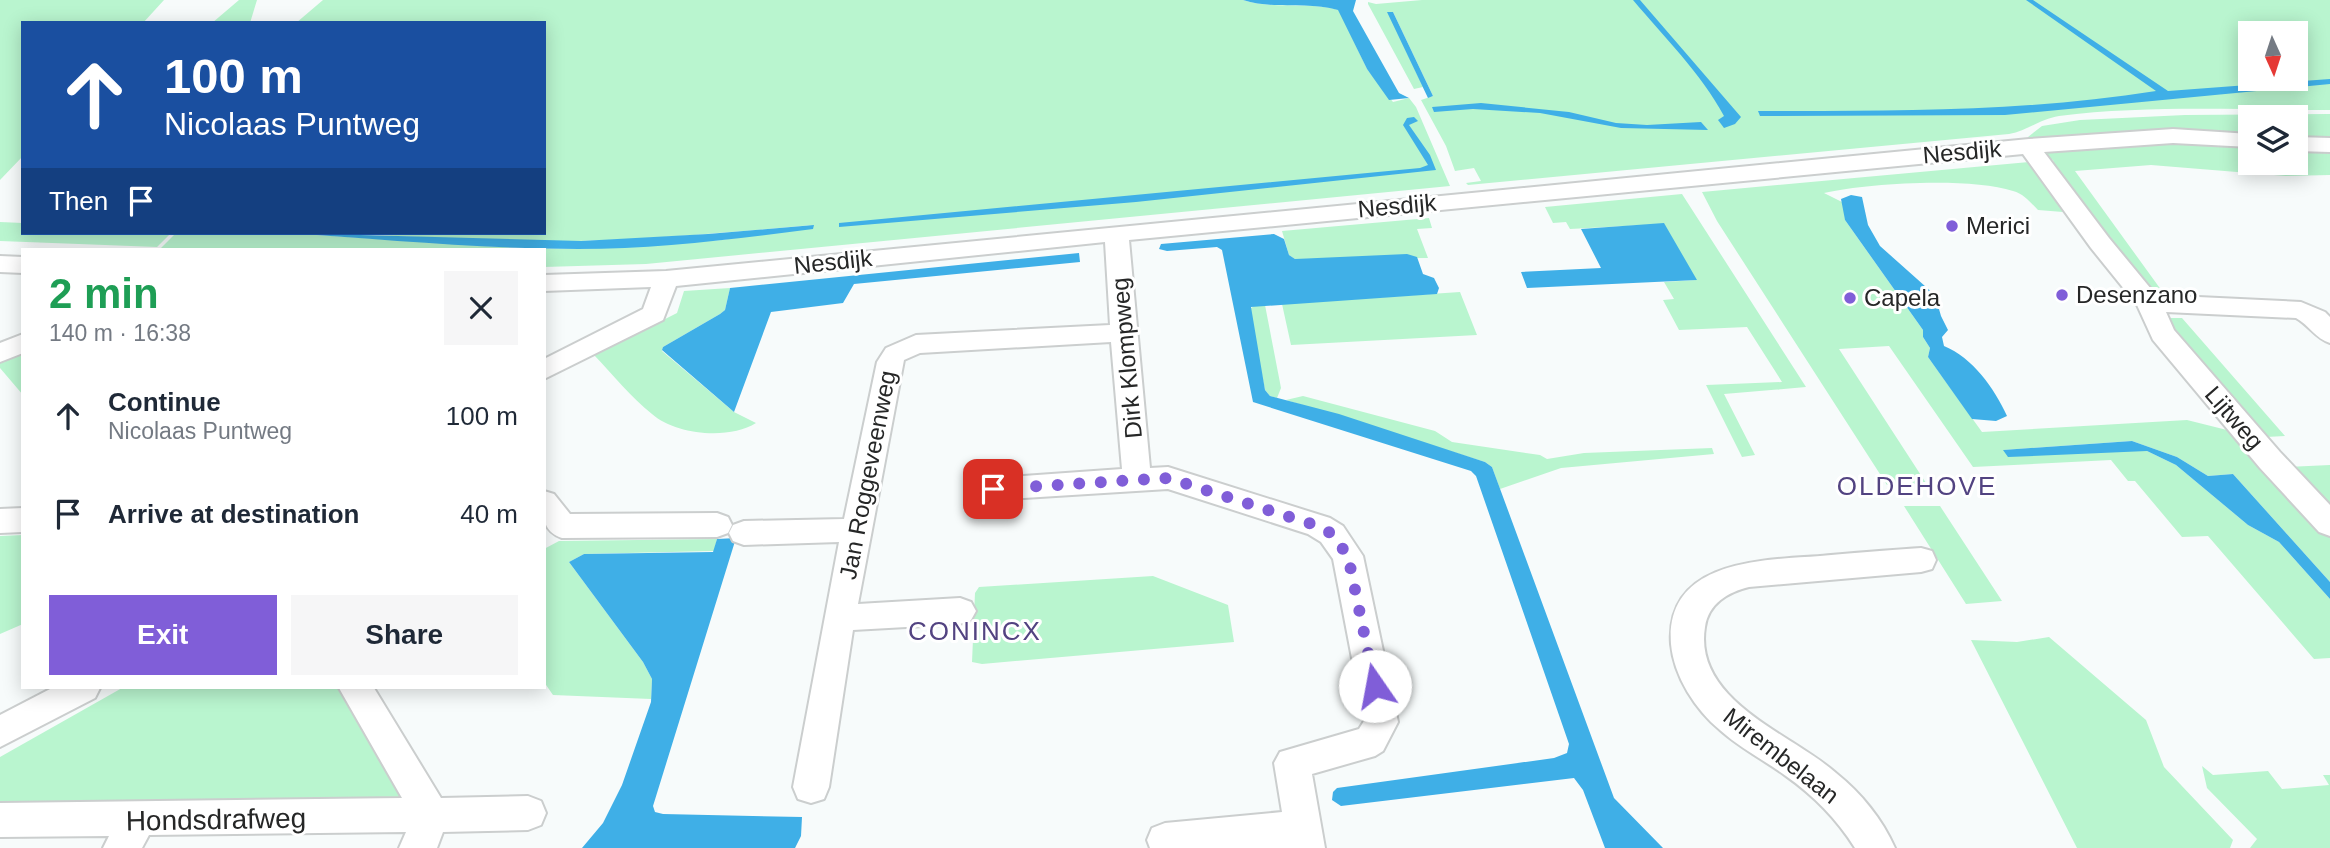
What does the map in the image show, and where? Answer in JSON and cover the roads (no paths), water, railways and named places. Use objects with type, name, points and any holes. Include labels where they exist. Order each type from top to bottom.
[{"type":"street","name":"Nesdijk","points":[[546,283],[666,279],[2029,146],[2154,136],[2238,140]]},
{"type":"street","points":[[2308,144],[2330,145]]},
{"type":"street","name":"Lijtweg","points":[[2029,146],[2100,243],[2149,303],[2162,334],[2270,460],[2330,524]]},
{"type":"street","name":"Dirk Klompweg","points":[[1118,234],[1123,333],[1137,479]]},
{"type":"street","points":[[0,264],[21,265]]},
{"type":"street","points":[[546,369],[653,314],[666,279]]},
{"type":"street","points":[[2149,303],[2301,310],[2316,318],[2330,334]]},
{"type":"street","name":"Jan Roggeveenweg","points":[[811,787],[839,618],[890,362],[895,354],[916,344],[1123,333]]},
{"type":"street","points":[[0,353],[21,344]]},
{"type":"street","points":[[993,489],[1168,478],[1318,526],[1332,534],[1348,556],[1381,722],[1371,740],[1292,763],[1304,838],[1165,839]]},
{"type":"street","points":[[546,508],[553,531],[858,530]]},
{"type":"street","points":[[0,521],[21,520]]},
{"type":"street","name":"Mirembelaan","points":[[1876,848],[1854,815],[1834,794],[1790,759],[1740,728],[1720,710],[1699,682],[1692,664],[1687,632],[1697,604],[1706,593],[1732,578],[1749,574],[1921,560]]},
{"type":"street","name":"Jan Roggeveenweg","points":[[839,618],[960,611]]},
{"type":"street","points":[[0,732],[81,689]]},
{"type":"street","points":[[356,689],[425,832]]},
{"type":"street","name":"Hondsdrafweg","points":[[0,820],[130,834],[425,832],[528,813]]},
{"type":"water","points":[[1243,0],[1356,0],[1353,11],[1399,93],[1409,98],[1389,100],[1367,69],[1338,10],[1314,6],[1267,5]]},
{"type":"water","points":[[1633,0],[1640,0],[1741,117],[1735,124],[1724,128],[1718,120],[1724,116],[1715,100]]},
{"type":"water","points":[[2026,0],[2033,0],[2168,91],[2238,86],[2238,91],[2257,91],[2005,115],[1760,116],[1758,111],[2007,107],[2156,91]]},
{"type":"water","points":[[1387,12],[1393,12],[1433,96],[1428,98]]},
{"type":"water","points":[[2330,79],[2330,84],[2308,86],[2308,81]]},
{"type":"water","points":[[1481,103],[1569,112],[1616,123],[1647,125],[1701,122],[1708,130],[1621,128],[1540,113],[1473,109],[1434,112],[1432,107]]},
{"type":"water","points":[[1414,117],[1418,121],[1409,125],[1430,155],[1436,170],[1136,202],[839,227],[839,223],[1420,168],[1428,165],[1403,125],[1407,118]]},
{"type":"water","points":[[1851,195],[1862,197],[1868,225],[1880,246],[1935,295],[1948,330],[1942,337],[1944,346],[1964,358],[1982,375],[2007,416],[1996,421],[1972,419],[1928,357],[1930,348],[1923,337],[1923,330],[1845,220],[1841,199]]},
{"type":"water","points":[[1664,223],[1697,280],[1527,288],[1521,272],[1601,268],[1581,229]]},
{"type":"water","points":[[814,225],[813,229],[696,243],[578,249],[468,246],[313,235],[581,241]]},
{"type":"water","points":[[1274,234],[1284,239],[1289,255],[1295,259],[1407,254],[1417,257],[1423,274],[1434,278],[1439,288],[1437,294],[1251,307],[1265,390],[1270,396],[1339,414],[1485,462],[1492,467],[1614,798],[1663,848],[1605,848],[1583,790],[1574,778],[1341,806],[1332,800],[1333,792],[1337,788],[1554,758],[1567,753],[1569,744],[1476,476],[1471,471],[1253,402],[1222,250],[1217,247],[1167,251],[1159,249],[1161,244]]},
{"type":"water","points":[[1079,253],[1080,262],[854,284],[843,303],[771,312],[734,412],[662,350],[725,310],[730,288]]},
{"type":"water","points":[[2132,441],[2177,457],[2208,476],[2233,474],[2330,582],[2330,599],[2279,542],[2248,525],[2176,465],[2147,451],[2008,457],[2003,450]]},
{"type":"water","points":[[736,538],[653,806],[655,812],[663,814],[802,817],[801,836],[795,848],[582,848],[603,823],[622,785],[651,702],[652,679],[643,662],[569,562],[584,554],[713,552],[717,539]]},
{"type":"place","name":"Merici","points":[[1952,226]]},
{"type":"place","name":"Desenzano","points":[[2062,295]]},
{"type":"place","name":"Capela","points":[[1850,298]]},
{"type":"district","name":"OLDEHOVE","points":[[1917,486]]},
{"type":"district","name":"CONINCX","points":[[975,631]]}]
